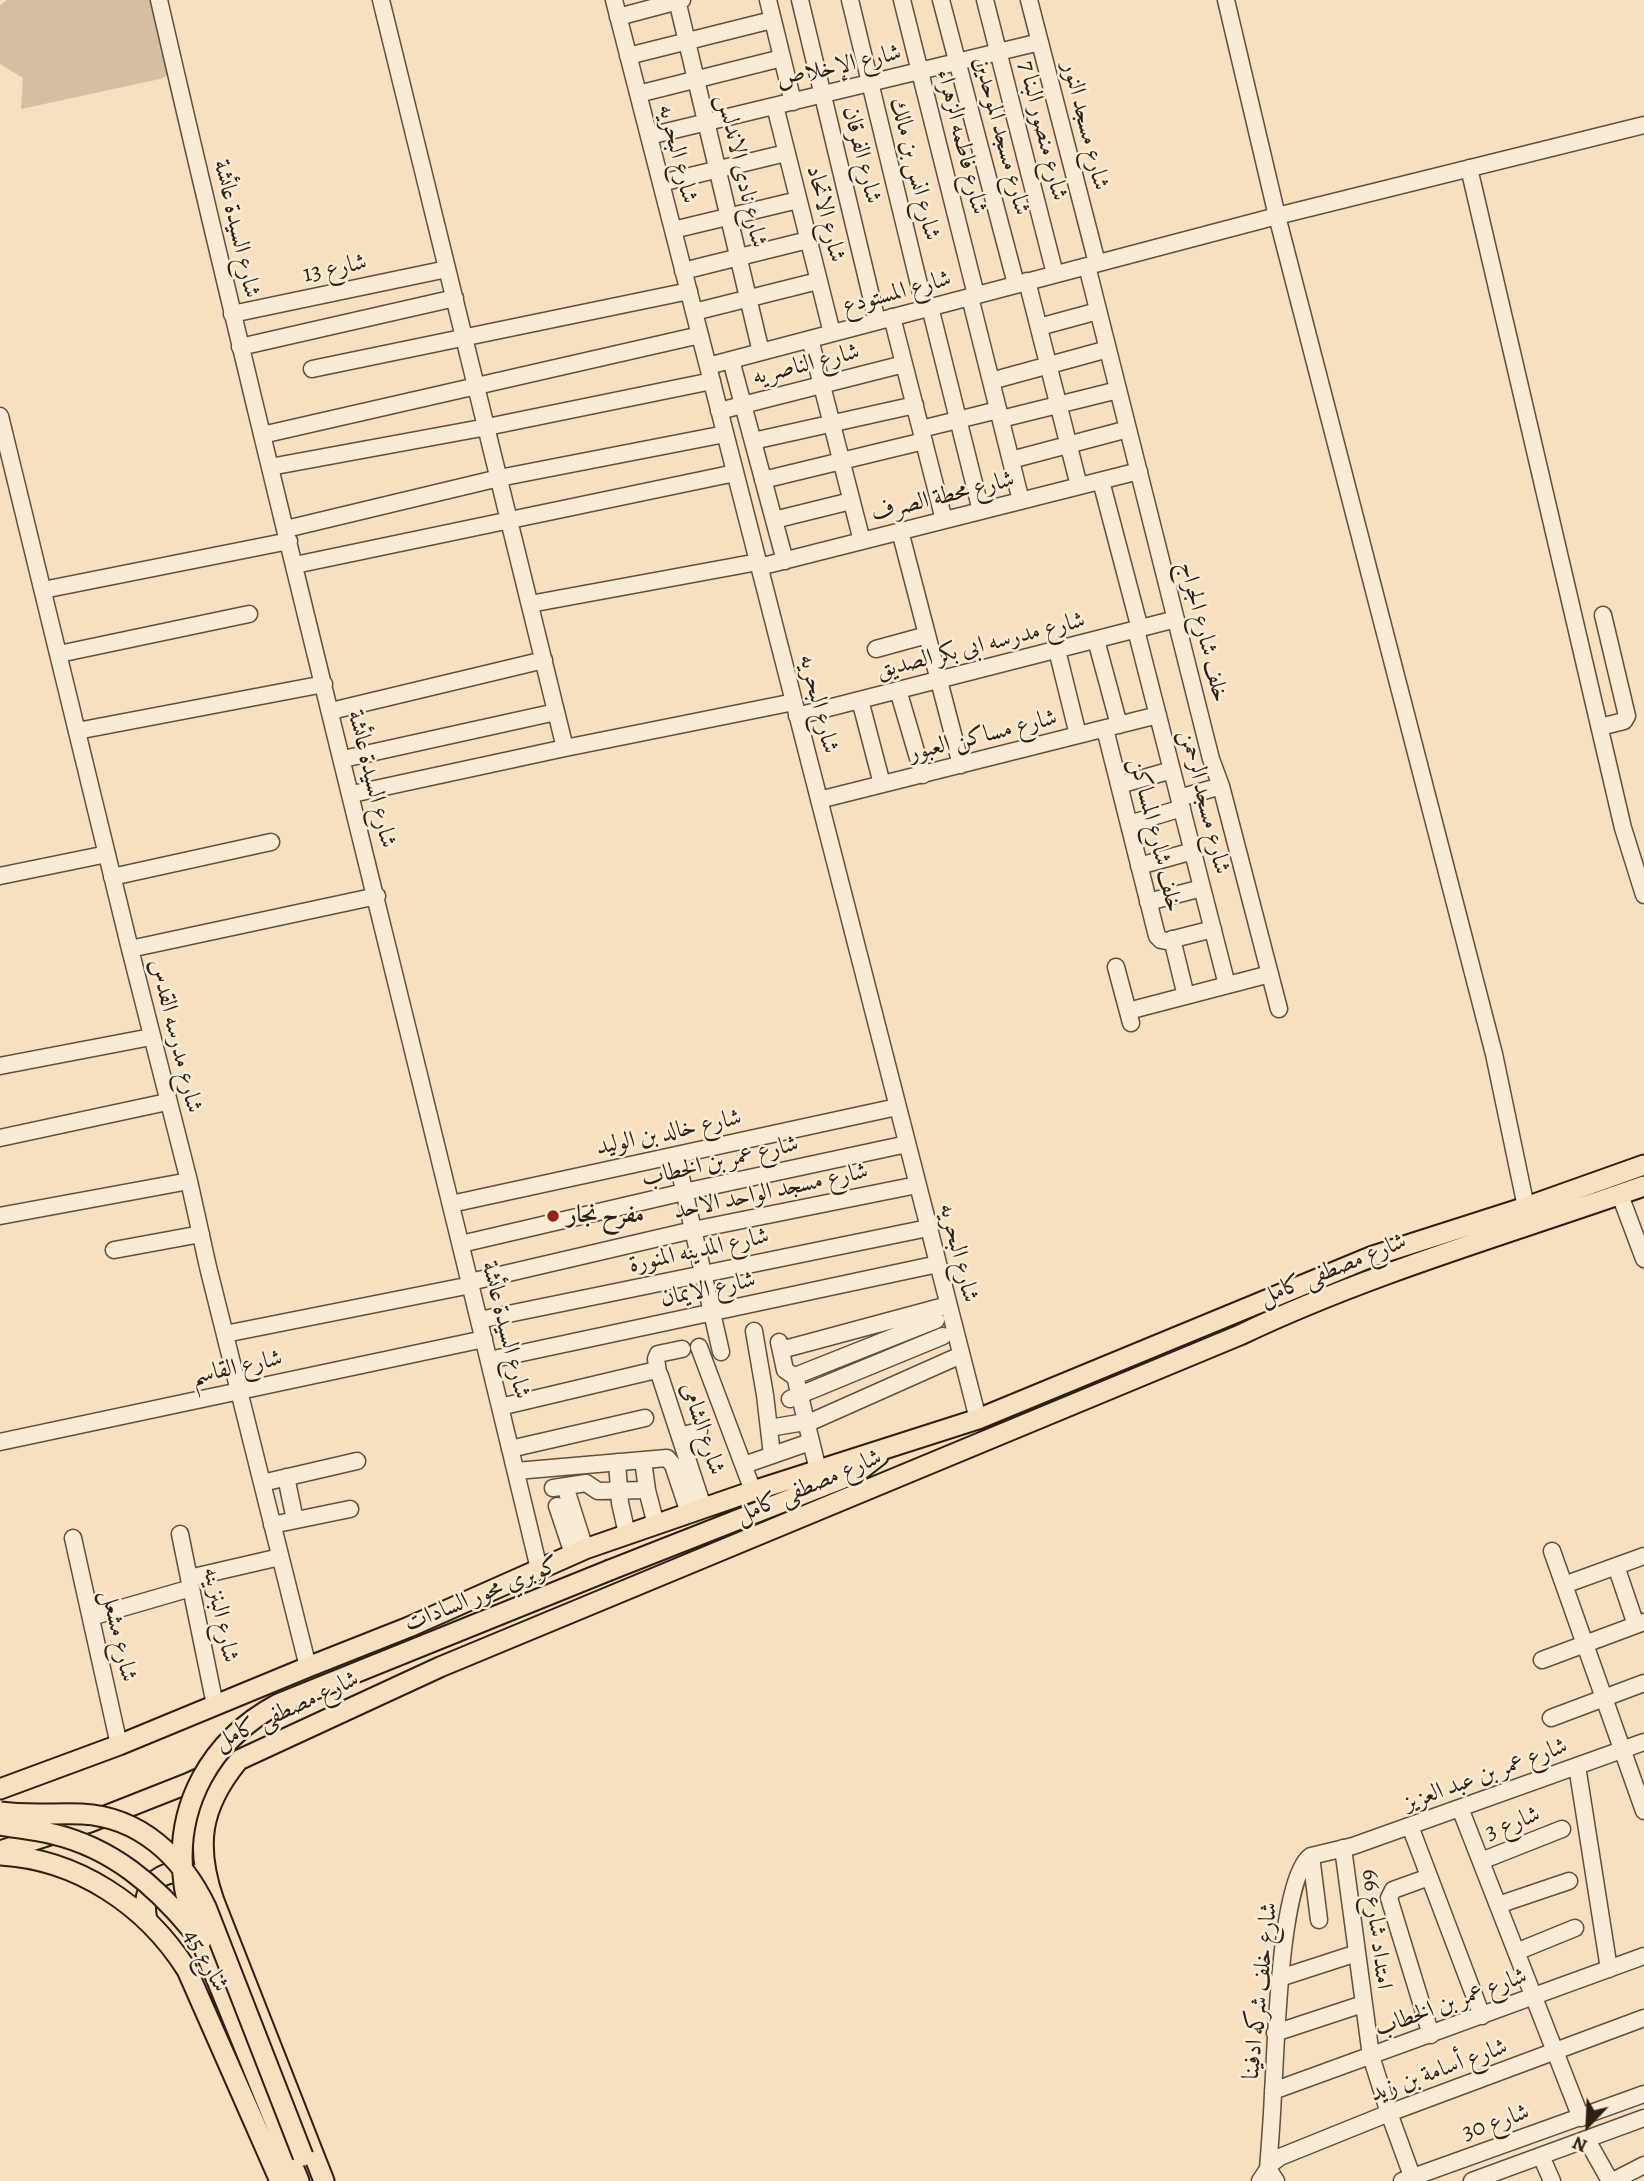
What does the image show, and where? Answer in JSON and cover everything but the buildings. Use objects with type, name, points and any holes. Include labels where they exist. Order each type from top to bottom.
[{"type":"main road","name":"شارع مصطفى كامل","points":[[0,1789],[119,1745],[409,1628],[579,1551],[753,1490],[978,1419],[1373,1256],[1526,1207],[1644,1165]]},
{"type":"main road","name":"شارع مصطفى كامل","points":[[0,1853],[90,1822],[237,1761],[440,1667],[1240,1335],[1336,1292],[1644,1186]]},
{"type":"main road","name":"كوبري محور السادات","points":[[313,2181],[297,2158],[201,1941],[184,1885],[183,1853],[190,1809],[199,1780],[215,1756],[235,1733],[278,1704],[844,1478],[874,1461],[886,1448]]},
{"type":"main road","points":[[496,1588],[487,1601],[487,1617],[491,1625],[503,1634],[519,1634]]},
{"type":"main road","points":[[409,1628],[426,1625],[442,1634],[447,1651],[440,1667]]},
{"type":"main road","name":"شارع 45","points":[[237,1761],[220,1785],[209,1811],[203,1847],[206,1879],[324,2181]]},
{"type":"main road","name":"كوبري محور السادات","points":[[5,1818],[82,1814],[120,1821],[156,1841],[185,1871],[206,1907],[297,2158],[299,2181]]},
{"type":"main road","name":"كوبري محور السادات","points":[[5,1818],[70,1839],[115,1859],[158,1892],[201,1941]]},
{"type":"main road","name":"شارع 45","points":[[0,1853],[39,1861],[80,1875],[116,1895],[147,1920],[167,1941],[187,1970],[280,2181]]},
{"type":"main road","points":[[147,1920],[147,1889],[158,1878],[174,1873],[206,1879]]},
{"type":"street","name":"شارع السيدة عائشة","points":[[159,0],[232,314],[352,794],[539,1569]]},
{"type":"street","points":[[381,0],[565,748]]},
{"type":"street","name":"شارع البحريه","points":[[614,0],[938,1264],[957,1357],[978,1419]]},
{"type":"street","points":[[618,17],[679,0]]},
{"type":"street","name":"شارع نادى الاندلس","points":[[679,0],[761,352]]},
{"type":"street","points":[[768,0],[793,102]]},
{"type":"street","name":"شارع الفرقان","points":[[800,0],[822,94],[885,319],[904,364],[944,520]]},
{"type":"street","name":"شارع انس بن مالك","points":[[850,0],[981,511]]},
{"type":"street","name":"شارع فاطمه الزهراء","points":[[902,0],[1021,501]]},
{"type":"street","name":"شارع مسجد الموحدين","points":[[941,0],[1021,283],[1039,327],[1080,486]]},
{"type":"street","name":"شارع منصور البنا 7","points":[[985,0],[1055,274]]},
{"type":"street","name":"شارع مسجد النور","points":[[1029,0],[1092,264]]},
{"type":"street","points":[[1226,0],[1277,216],[1494,1054],[1526,1207]]},
{"type":"street","points":[[628,56],[772,20]]},
{"type":"street","name":"شارع الإخلاص","points":[[649,136],[1040,42]]},
{"type":"street","points":[[638,94],[782,58]]},
{"type":"street","name":"شارع الاتحاد","points":[[775,106],[832,333]]},
{"type":"street","name":"شارع المستودع","points":[[270,467],[486,427],[710,374],[731,360],[832,333],[1277,216],[1644,125]]},
{"type":"street","points":[[661,183],[786,153]]},
{"type":"street","points":[[1469,168],[1623,828],[1644,895]]},
{"type":"street","points":[[673,230],[798,200]]},
{"type":"street","points":[[683,271],[808,240]]},
{"type":"street","name":"خلف شارع الجراج","points":[[1092,264],[1098,311],[1211,759],[1221,786],[1279,1009]]},
{"type":"street","name":"شارع 13","points":[[232,314],[447,269]]},
{"type":"street","points":[[694,312],[818,281]]},
{"type":"street","points":[[312,369],[689,291]]},
{"type":"street","points":[[240,347],[455,298]]},
{"type":"street","points":[[1039,327],[1098,311]]},
{"type":"street","points":[[262,435],[700,335]]},
{"type":"street","points":[[810,339],[862,541]]},
{"type":"street","points":[[991,381],[1108,349]]},
{"type":"street","points":[[731,360],[785,561]]},
{"type":"street","name":"شارع الناصريه","points":[[719,411],[904,364]]},
{"type":"street","points":[[763,480],[841,461],[922,435],[958,420],[1059,405],[1118,390]]},
{"type":"street","points":[[752,441],[915,405]]},
{"type":"street","name":"شارع مدرسه القدس","points":[[0,416],[308,1667]]},
{"type":"street","points":[[1011,460],[1128,429]]},
{"type":"street","points":[[43,590],[287,535],[499,478],[725,434]]},
{"type":"street","name":"شارع محطة الصرف","points":[[530,604],[785,561],[1139,471]]},
{"type":"street","points":[[295,565],[735,473]]},
{"type":"street","name":"شارع مسجد الرحمن","points":[[1101,481],[1227,985]]},
{"type":"street","points":[[774,520],[851,501]]},
{"type":"street","points":[[900,531],[961,765]]},
{"type":"street","points":[[59,654],[249,614]]},
{"type":"street","points":[[1600,727],[1624,721],[1627,716],[1603,615]]},
{"type":"street","name":"شارع مدرسه ابى بكر الصديق","points":[[352,794],[565,748],[860,700],[1176,620]]},
{"type":"street","points":[[876,649],[927,635]]},
{"type":"street","name":"خلف شارع المساكن","points":[[1096,640],[1112,727],[1119,785],[1158,938],[1164,941],[1213,929]]},
{"type":"street","points":[[1057,650],[1079,735]]},
{"type":"street","points":[[331,711],[544,660]]},
{"type":"street","points":[[77,731],[324,684]]},
{"type":"street","points":[[898,690],[923,775]]},
{"type":"street","points":[[860,700],[882,785]]},
{"type":"street","points":[[343,759],[556,712]]},
{"type":"street","name":"شارع مساكن العبور","points":[[819,800],[1158,715]]},
{"type":"street","points":[[1119,785],[1172,770]]},
{"type":"street","points":[[1129,824],[1221,786]]},
{"type":"street","points":[[112,877],[271,842]]},
{"type":"street","points":[[1139,866],[1193,850]]},
{"type":"street","points":[[0,876],[107,854]]},
{"type":"street","points":[[1148,902],[1202,888]]},
{"type":"street","points":[[130,949],[377,897]]},
{"type":"street","points":[[1172,939],[1186,996]]},
{"type":"street","points":[[1116,967],[1129,1017],[1186,996],[1270,974]]},
{"type":"street","points":[[0,1066],[151,1037]]},
{"type":"street","points":[[0,1138],[167,1102]]},
{"type":"street","name":"شارع خالد بن الوليد","points":[[451,1204],[897,1107]]},
{"type":"street","name":"شارع عمر بن الخطاب","points":[[461,1244],[907,1144]]},
{"type":"street","points":[[676,1155],[721,1352]]},
{"type":"street","points":[[0,1216],[189,1181]]},
{"type":"street","name":"شارع مسجد الواحد الاحد","points":[[225,1334],[470,1284],[693,1230],[917,1185]]},
{"type":"street","points":[[1620,1195],[1644,1259]]},
{"type":"street","name":"شارع المدينه المنورة","points":[[479,1320],[928,1228]]},
{"type":"street","points":[[114,1251],[201,1234]]},
{"type":"street","name":"شارع الايمان","points":[[489,1360],[938,1264]]},
{"type":"street","points":[[795,1377],[862,1349],[948,1305]]},
{"type":"street","points":[[769,1428],[806,1423],[957,1357],[933,1315]]},
{"type":"street","points":[[795,1377],[785,1370],[780,1346],[933,1315]]},
{"type":"street","points":[[754,1331],[772,1455]]},
{"type":"street","points":[[794,1397],[943,1336]]},
{"type":"street","name":"شارع القاسم","points":[[0,1442],[484,1339]]},
{"type":"street","points":[[500,1407],[655,1372],[657,1355],[690,1348],[753,1490]]},
{"type":"street","points":[[862,1349],[880,1391]]},
{"type":"street","name":"شارع الشامى","points":[[655,1372],[660,1376],[682,1440],[696,1510]]},
{"type":"street","points":[[795,1377],[794,1397],[806,1423],[818,1469]]},
{"type":"street","points":[[510,1449],[645,1418]]},
{"type":"street","points":[[516,1471],[617,1462],[646,1455],[699,1431]]},
{"type":"street","points":[[744,1465],[810,1443]]},
{"type":"street","points":[[646,1455],[647,1490],[656,1525]]},
{"type":"street","points":[[646,1455],[672,1462],[696,1510]]},
{"type":"street","points":[[262,1483],[356,1461]]},
{"type":"street","points":[[617,1462],[626,1534]]},
{"type":"street","points":[[575,1466],[565,1486],[579,1551]]},
{"type":"street","points":[[286,1477],[295,1520]]},
{"type":"street","points":[[565,1486],[588,1483],[598,1491],[647,1490]]},
{"type":"street","points":[[557,1506],[579,1551]]},
{"type":"street","points":[[272,1525],[351,1509]]},
{"type":"street","name":"شارع البنزينه","points":[[180,1534],[215,1705]]},
{"type":"street","name":"شارع مشعل","points":[[72,1538],[119,1745]]},
{"type":"street","points":[[1552,1551],[1643,1805]]},
{"type":"street","points":[[1564,1585],[1644,1556]]},
{"type":"street","points":[[90,1617],[190,1583],[280,1557]]},
{"type":"street","points":[[1542,1660],[1640,1623],[1616,1566]]},
{"type":"street","points":[[1551,1718],[1644,1683]]},
{"type":"street","name":"شارع عمر بن عبد العزيز","points":[[1343,1849],[1644,1742]]},
{"type":"street","points":[[1577,1766],[1609,1969]]},
{"type":"street","points":[[1460,1808],[1581,2118]]},
{"type":"street","points":[[1410,1826],[1482,2016]]},
{"type":"street","name":"شارع 3","points":[[1481,1861],[1562,1829]]},
{"type":"street","points":[[1319,1920],[1311,1856],[1343,1849]]},
{"type":"street","name":"امتداد شارع 66","points":[[1343,1849],[1371,2056],[1407,2178]]},
{"type":"street","name":"شارع خلف شركه ادفينا","points":[[1268,2177],[1282,1955],[1294,1889],[1303,1864],[1311,1856]]},
{"type":"street","points":[[1429,1877],[1393,1890],[1389,1898],[1430,2035]]},
{"type":"street","points":[[1498,1905],[1569,1881]]},
{"type":"street","points":[[1516,1952],[1575,1928]]},
{"type":"street","points":[[1280,1978],[1357,1953]]},
{"type":"street","name":"شارع عمر بن الخطاب","points":[[1273,2091],[1644,1956]]},
{"type":"street","points":[[1275,2033],[1363,2004]]},
{"type":"street","name":"شارع أسامة بن زيد","points":[[1268,2177],[1280,2157],[1389,2113],[1644,2018]]},
{"type":"street","name":"شارع 30","points":[[1407,2178],[1644,2094]]},
{"type":"street","name":"شارع 30","points":[[1472,2181],[1507,2175],[1541,2156],[1644,2118]]},
{"type":"street","points":[[1587,2140],[1611,2181],[1644,2165]]},
{"type":"street","points":[[1541,2156],[1552,2181]]},
{"type":"shaded area","points":[[7,0],[154,0],[171,74],[160,79],[21,109],[23,78],[0,64],[0,5]]},
{"type":"place","name":"مفرح نجار","points":[[553,1216]]}]
